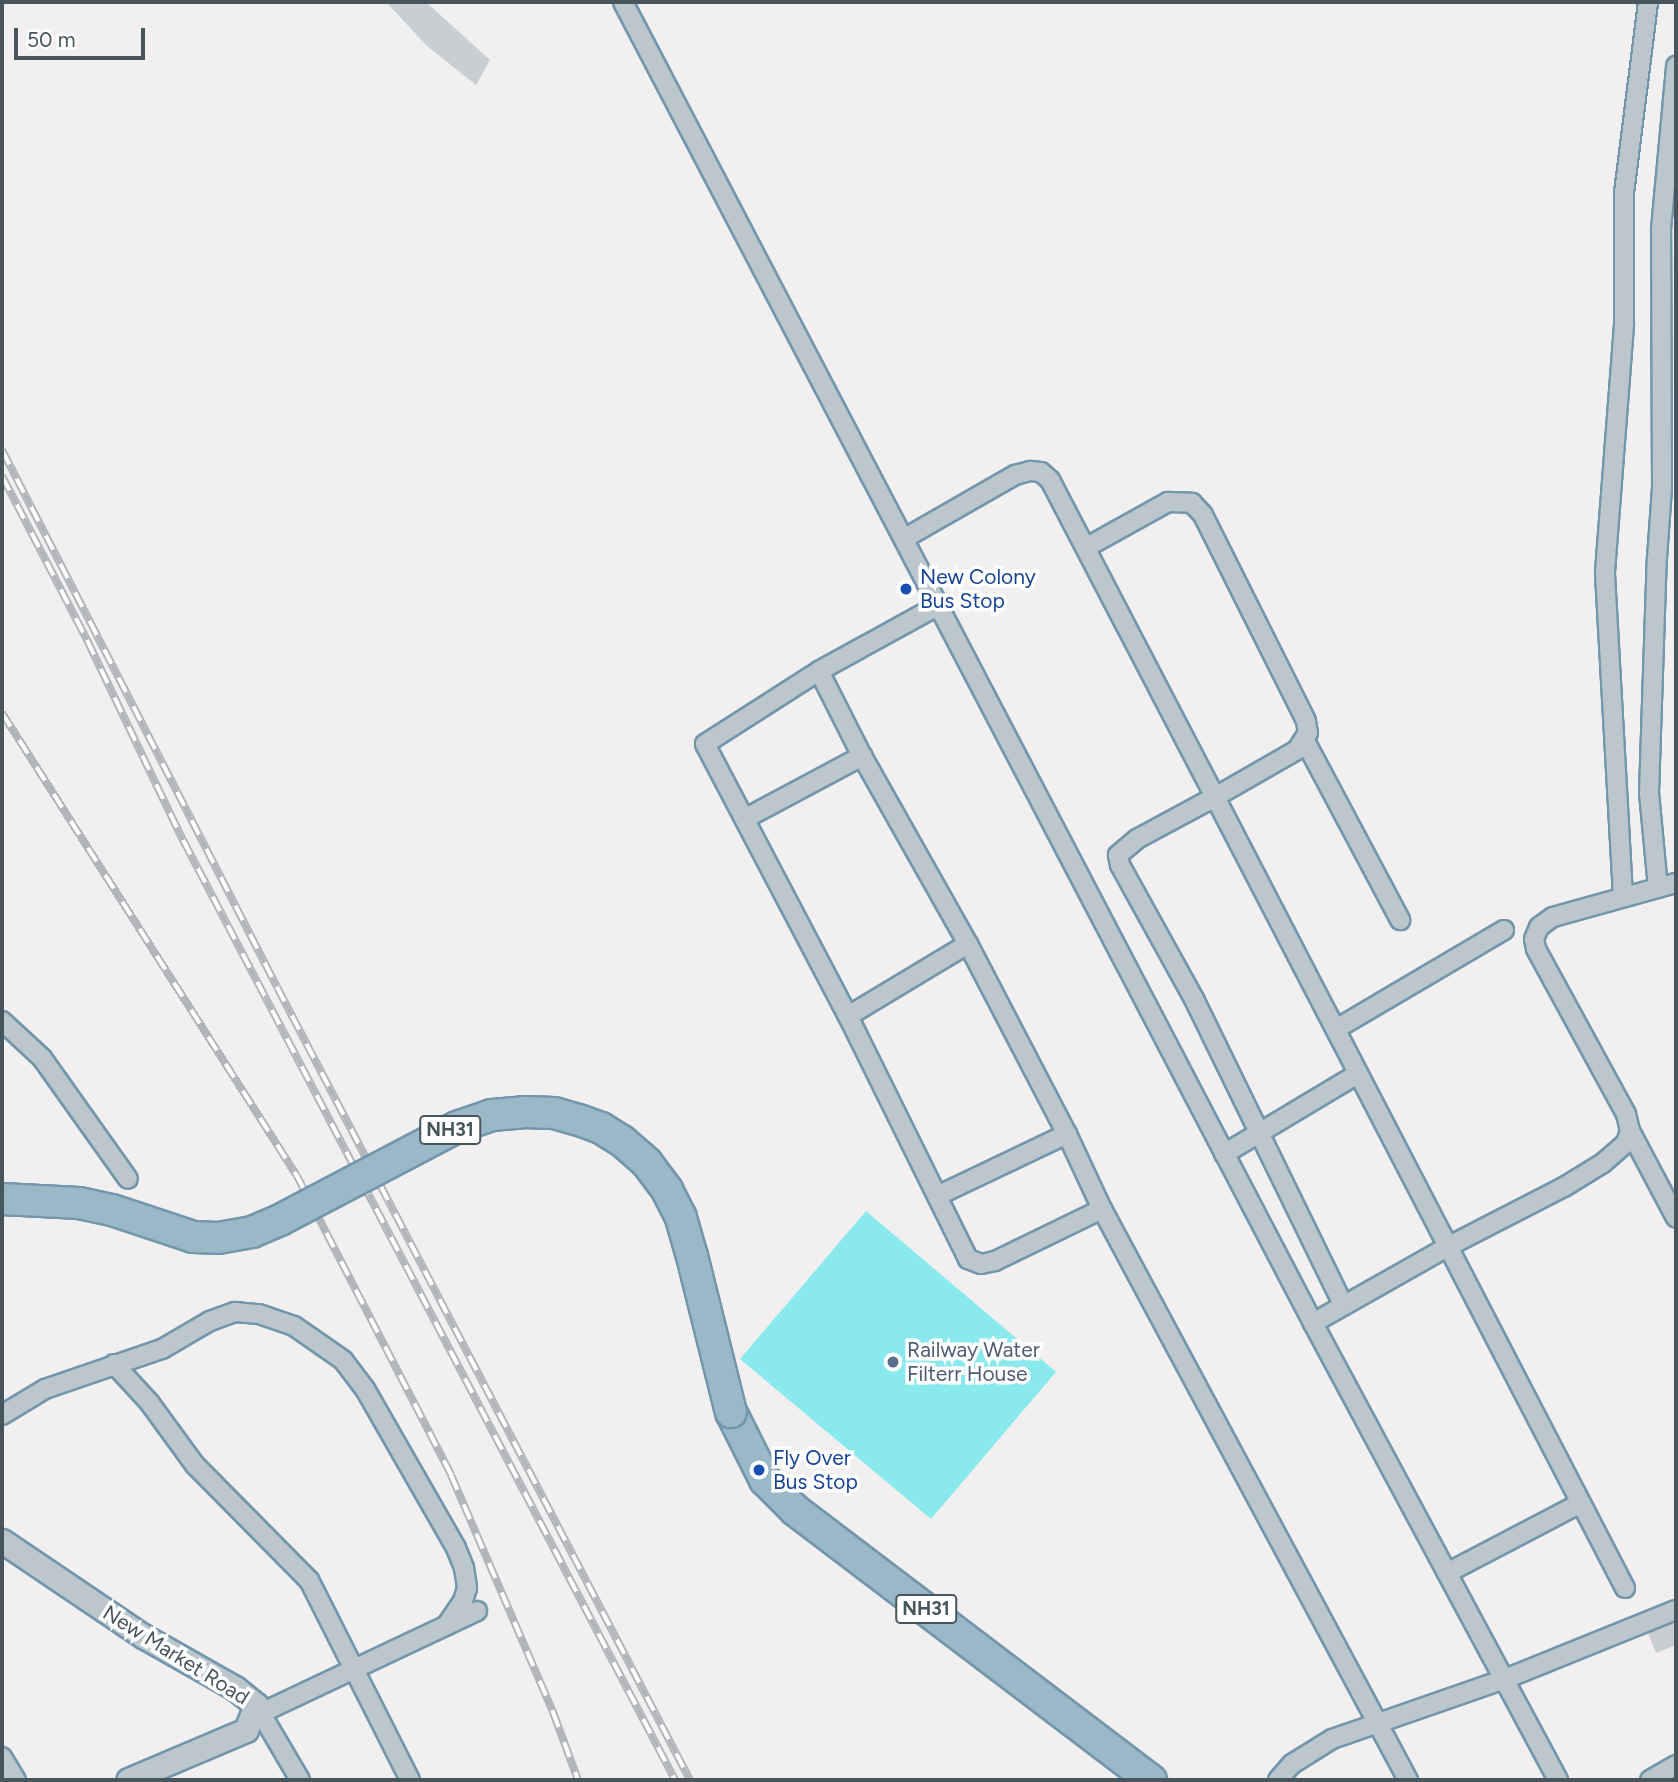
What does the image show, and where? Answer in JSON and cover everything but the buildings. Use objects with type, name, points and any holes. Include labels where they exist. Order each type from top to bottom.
[{"type":"highway","name":"NH31","points":[[2,1199],[79,1203],[111,1209],[192,1237],[218,1238],[252,1232],[280,1220],[457,1127],[480,1119],[524,1112],[554,1113],[579,1120],[622,1141],[647,1163],[667,1190],[681,1219],[731,1412],[765,1480],[795,1510],[1151,1780]]},
{"type":"street","points":[[623,2],[1224,1154],[1558,1780]]},
{"type":"street","points":[[1623,896],[1605,572],[1624,323],[1624,193],[1648,2]]},
{"type":"street","points":[[1658,888],[1649,793],[1662,489],[1661,229],[1676,66]]},
{"type":"street","points":[[905,538],[1015,475],[1030,471],[1041,472],[1050,480],[1336,1029],[1356,1075],[1449,1246],[1625,1588]]},
{"type":"street","points":[[1087,547],[1168,502],[1192,503],[1203,515],[1306,721],[1308,733],[1297,750],[1137,839],[1118,855],[1120,865],[1194,999],[1343,1305]]},
{"type":"street","points":[[939,605],[819,671],[705,744],[848,1016],[939,1195],[968,1259],[981,1264],[995,1261],[1102,1209]]},
{"type":"street","points":[[819,671],[862,756],[968,944],[1067,1134],[1102,1209],[1408,1780]]},
{"type":"street","points":[[1305,741],[1399,920]]},
{"type":"street","points":[[746,818],[862,756]]},
{"type":"street","points":[[1676,883],[1553,917],[1539,927],[1534,939],[1536,950],[1626,1114],[1630,1130],[1676,1218]]},
{"type":"street","points":[[1336,1029],[1504,930]]},
{"type":"street","points":[[848,1016],[968,944]]},
{"type":"street","points":[[4,1025],[42,1058],[128,1179]]},
{"type":"street","points":[[1224,1154],[1356,1075]]},
{"type":"street","points":[[1313,1323],[1449,1246],[1564,1187],[1602,1163],[1626,1143],[1630,1130]]},
{"type":"street","points":[[939,1195],[1067,1134]]},
{"type":"street","points":[[2,1415],[45,1389],[162,1349],[210,1321],[235,1312],[259,1314],[294,1326],[343,1360],[365,1389],[464,1568],[467,1588],[463,1601],[446,1626]]},
{"type":"street","points":[[114,1364],[149,1402],[195,1465],[309,1580],[410,1780]]},
{"type":"street","points":[[1447,1573],[1581,1503]]},
{"type":"street","name":"New Market Road","points":[[2,1541],[143,1636],[234,1688],[258,1709],[246,1730],[128,1780]]},
{"type":"street","points":[[1278,1780],[1292,1763],[1314,1747],[1505,1679],[1676,1610]]},
{"type":"street","points":[[300,1780],[258,1709],[354,1671],[477,1611]]},
{"type":"street","points":[[2,1757],[16,1780]]},
{"type":"street","points":[[1650,1780],[1676,1766]]},
{"type":"water","points":[[866,1211],[1056,1372],[931,1519],[740,1359]]},
{"type":"railway","points":[[2,450],[277,987],[690,1780]]},
{"type":"railway","points":[[2,476],[87,640],[183,840],[675,1780]]},
{"type":"railway","points":[[2,713],[297,1176],[451,1475],[553,1712],[578,1780]]},
{"type":"place","name":"New Colony Bus Stop","points":[[906,589]]},
{"type":"place","name":"Railway Water Filterr House","points":[[893,1362]]},
{"type":"place","name":"Fly Over Bus Stop","points":[[759,1470]]}]
